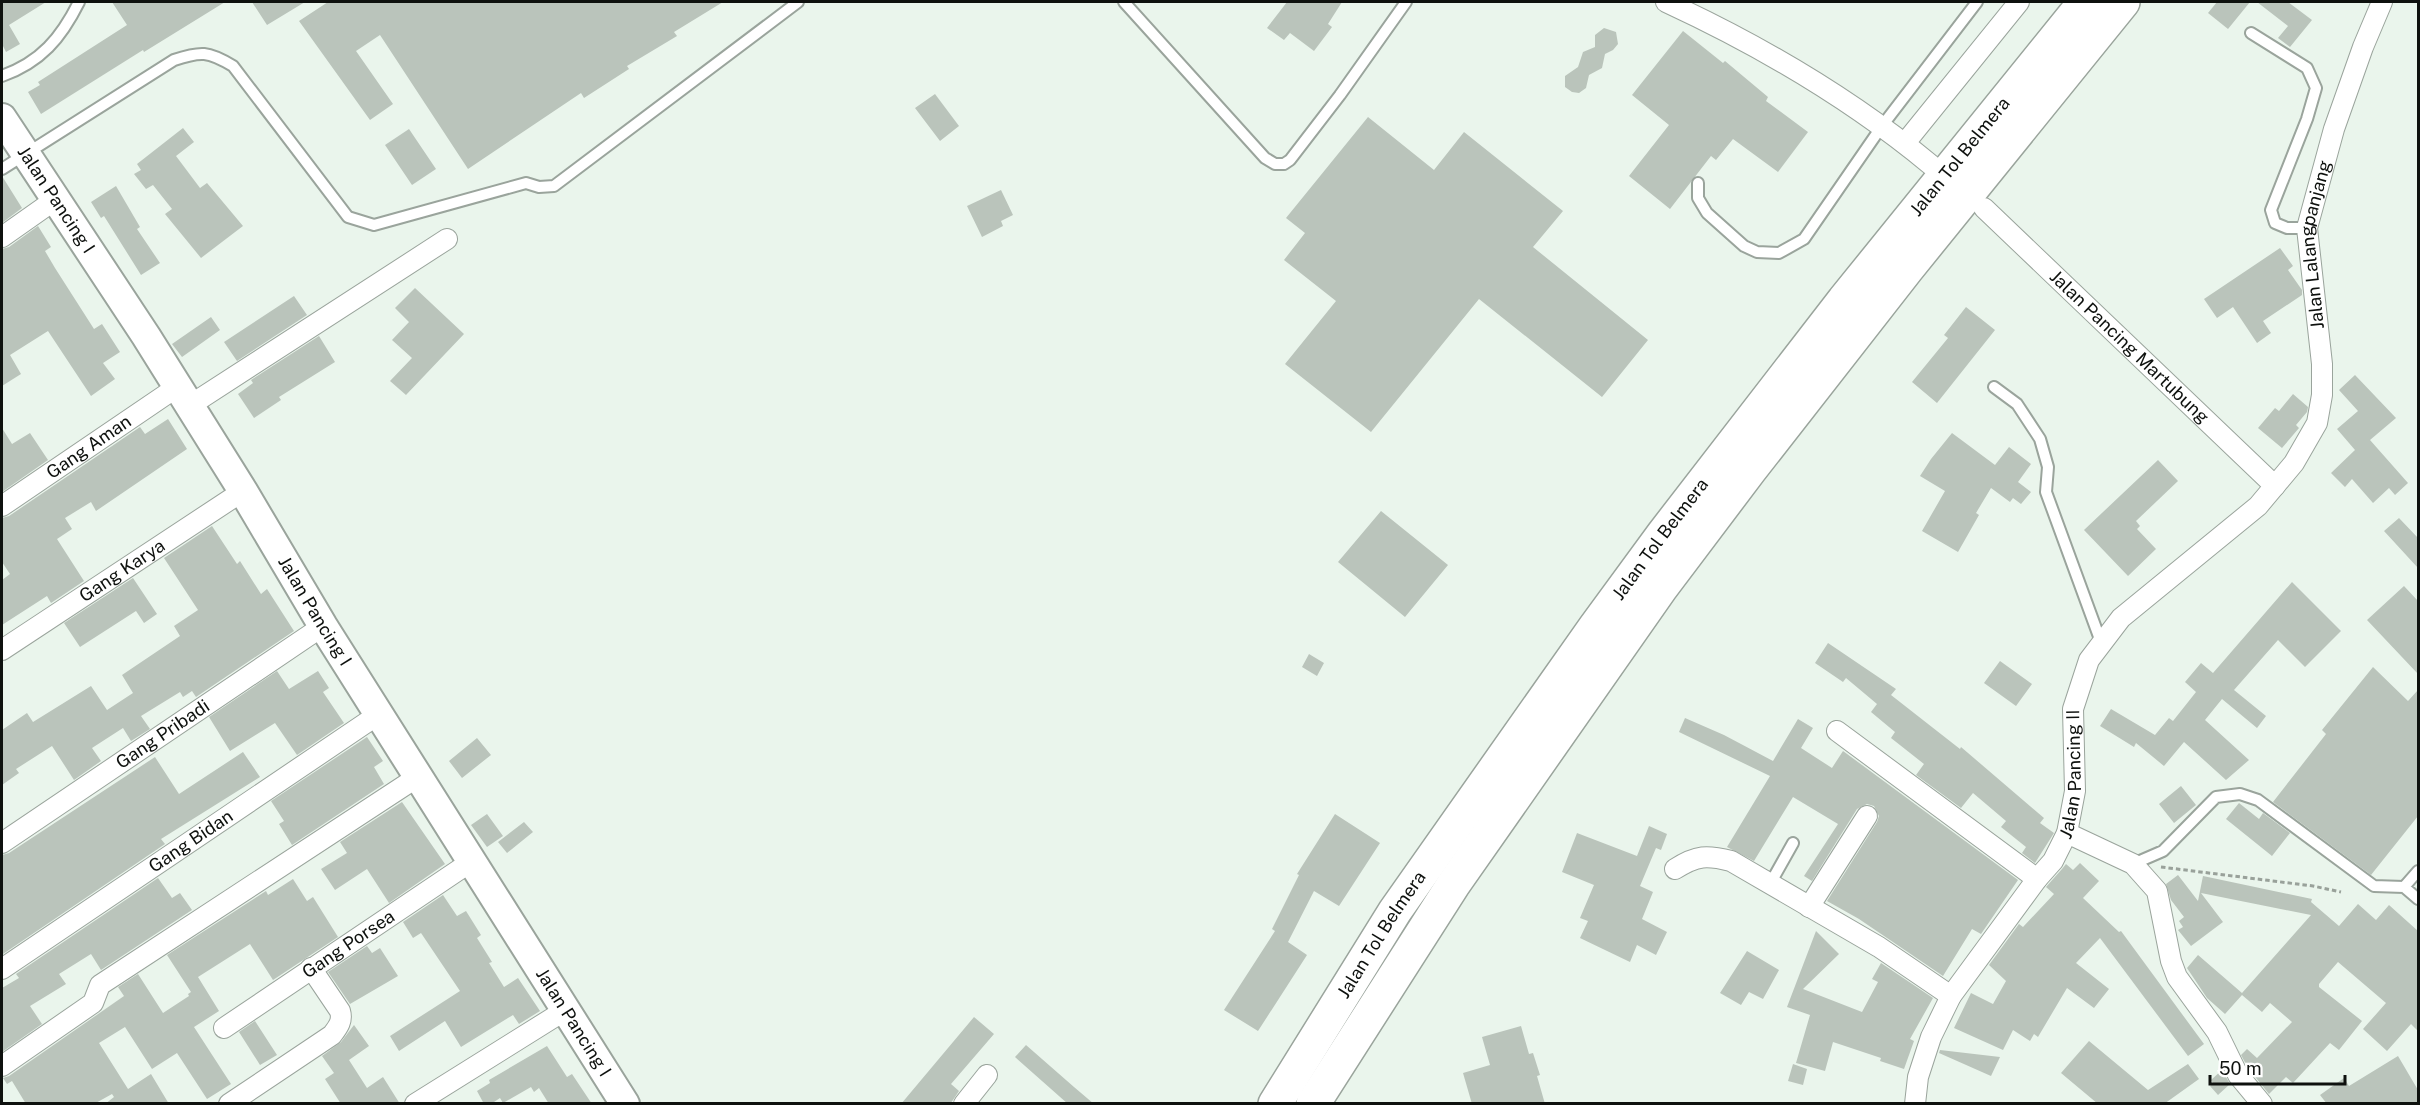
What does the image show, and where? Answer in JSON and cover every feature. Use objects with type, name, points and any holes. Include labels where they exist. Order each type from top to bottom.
[{"type":"highway","name":"Jalan Tol Belmera","points":[[1275,1104],[1395,911],[1594,627],[1844,300],[2085,2]]},
{"type":"highway","name":"Jalan Tol Belmera","points":[[1313,1104],[1452,885],[1661,588],[1907,268],[2123,2]]},
{"type":"main road","name":"Jalan Pancing I","points":[[2,118],[146,336],[243,491],[323,626],[626,1104]]},
{"type":"street","points":[[1666,2],[1714,24],[1838,94],[1932,165]]},
{"type":"street","points":[[1905,143],[2019,2]]},
{"type":"street","name":"Jalan Lalangpanjang","points":[[2275,486],[2308,441],[2317,423],[2322,395],[2320,341],[2314,285],[2306,242],[2307,228],[2334,129],[2363,47],[2382,2]]},
{"type":"street","points":[[2,237],[56,199]]},
{"type":"street","name":"Jalan Pancing Martubung","points":[[1984,208],[2275,486]]},
{"type":"street","name":"Gang Aman","points":[[2,506],[447,239]]},
{"type":"street","name":"Jalan Pancing II","points":[[1914,1104],[1918,1077],[1931,1037],[1951,996],[2037,879],[2054,861],[2067,833],[2075,791],[2073,709],[2089,660],[2121,618],[2258,506],[2275,486]]},
{"type":"street","name":"Gang Karya","points":[[2,650],[243,491]]},
{"type":"street","name":"Gang Pribadi","points":[[2,843],[323,626]]},
{"type":"street","name":"Gang Bidan","points":[[2,969],[379,714]]},
{"type":"street","points":[[1837,730],[2037,879]]},
{"type":"street","points":[[2,1066],[93,1003],[100,985],[419,776]]},
{"type":"street","points":[[1809,907],[1867,816]]},
{"type":"street","points":[[2067,833],[2133,864],[2157,891],[2171,961],[2177,977],[2217,1032],[2238,1075],[2262,1104]]},
{"type":"street","points":[[1675,869],[1691,859],[1711,856],[1731,861],[1879,947],[1951,996]]},
{"type":"street","name":"Gang Porsea","points":[[224,1028],[472,861]]},
{"type":"street","points":[[229,1104],[332,1035],[339,1026],[342,1017],[340,1011],[311,968]]},
{"type":"street","points":[[415,1104],[567,1009]]},
{"type":"street","points":[[964,1104],[987,1075]]},
{"type":"lane","points":[[2,76],[22,69],[48,49],[65,29],[79,2]]},
{"type":"lane","points":[[2,169],[174,60],[199,52],[217,56],[233,66],[348,217],[374,225],[526,183],[539,187],[554,186],[798,2]]},
{"type":"lane","points":[[1124,2],[1264,158],[1275,164],[1284,164],[1315,130],[1406,2]]},
{"type":"lane","points":[[1698,183],[1698,198],[1707,213],[1744,246],[1757,252],[1779,253],[1804,239],[1882,126],[1977,2]]},
{"type":"lane","points":[[2251,33],[2307,69],[2316,88],[2307,119],[2271,210],[2275,223],[2287,228],[2307,228]]},
{"type":"lane","points":[[1994,387],[2017,404],[2040,439],[2048,467],[2046,492],[2101,642]]},
{"type":"lane","points":[[2133,864],[2163,851],[2216,797],[2240,794],[2258,800],[2374,886],[2404,887],[2418,898]]},
{"type":"lane","points":[[1770,884],[1793,843]]},
{"type":"lane","points":[[2404,887],[2418,871]]},
{"type":"path","points":[[2133,864],[2313,886],[2341,892]]},
{"type":"building","points":[[2,2],[46,2],[9,25],[20,44],[6,52],[2,44]]},
{"type":"building","points":[[112,2],[225,2],[41,114],[28,92],[40,85],[38,82],[127,25]]},
{"type":"building","points":[[252,2],[305,2],[267,25]]},
{"type":"building","points":[[328,2],[723,2],[674,32],[677,36],[627,66],[629,69],[584,98],[581,93],[468,169],[380,35],[356,51],[393,104],[370,120],[299,21]]},
{"type":"building","points":[[1287,2],[1342,2],[1328,24],[1332,27],[1314,51],[1290,33],[1284,40],[1267,28]]},
{"type":"building","points":[[2217,2],[2250,2],[2228,29],[2208,13]]},
{"type":"building","points":[[2257,2],[2288,2],[2312,20],[2290,47],[2278,38],[2288,26]]},
{"type":"building","points":[[1604,28],[1616,32],[1618,44],[1605,54],[1602,68],[1589,75],[1586,88],[1579,93],[1572,92],[1565,87],[1565,76],[1578,67],[1583,52],[1595,47],[1595,35]]},
{"type":"building","points":[[1683,31],[1723,63],[1725,61],[1768,97],[1766,101],[1808,132],[1778,172],[1733,139],[1716,160],[1711,156],[1670,209],[1629,176],[1669,125],[1632,95]]},
{"type":"building","points":[[935,94],[959,126],[940,141],[915,108]]},
{"type":"building","points":[[1368,117],[1434,170],[1464,132],[1563,211],[1533,247],[1648,340],[1602,397],[1479,299],[1371,432],[1285,364],[1336,301],[1284,260],[1305,233],[1286,218]]},
{"type":"building","points":[[183,128],[194,142],[176,156],[200,188],[207,183],[243,226],[201,258],[165,214],[172,209],[153,185],[146,189],[134,174],[141,170],[137,164]]},
{"type":"building","points":[[409,129],[436,169],[412,185],[385,145]]},
{"type":"building","points":[[2,176],[22,208],[2,223]]},
{"type":"building","points":[[116,186],[140,227],[137,229],[160,263],[141,275],[104,216],[101,218],[91,202]]},
{"type":"building","points":[[1001,190],[1013,215],[1001,221],[1003,226],[982,237],[967,206]]},
{"type":"building","points":[[38,226],[51,247],[45,251],[94,329],[102,324],[120,352],[103,363],[115,379],[91,396],[48,331],[10,355],[21,374],[2,386],[2,249],[9,247]]},
{"type":"building","points":[[2280,248],[2293,266],[2288,270],[2302,290],[2302,295],[2263,321],[2271,333],[2257,343],[2233,307],[2217,318],[2204,299]]},
{"type":"building","points":[[415,288],[464,334],[406,395],[390,381],[412,358],[392,340],[409,322],[395,308]]},
{"type":"building","points":[[294,296],[307,315],[237,361],[224,342]]},
{"type":"building","points":[[1966,307],[1995,330],[1937,403],[1912,382],[1948,338],[1944,335]]},
{"type":"building","points":[[211,317],[220,330],[182,357],[172,344]]},
{"type":"building","points":[[319,336],[335,362],[279,397],[281,400],[254,418],[238,394],[253,383],[251,380]]},
{"type":"building","points":[[2355,375],[2396,418],[2370,440],[2408,483],[2395,495],[2389,488],[2373,503],[2352,479],[2345,487],[2331,473],[2355,450],[2337,429],[2358,411],[2339,390]]},
{"type":"building","points":[[2293,394],[2308,407],[2307,412],[2296,425],[2299,428],[2282,448],[2258,428],[2275,408],[2279,411]]},
{"type":"building","points":[[168,419],[187,449],[96,511],[91,502],[65,518],[72,529],[57,539],[84,581],[51,603],[47,596],[2,625],[2,580],[10,574],[2,562],[2,518],[9,516],[140,427],[145,434]]},
{"type":"building","points":[[2,428],[12,444],[30,433],[48,460],[2,492]]},
{"type":"building","points":[[1952,433],[1995,465],[2009,447],[2031,464],[2018,482],[2031,492],[2021,504],[2013,498],[2010,502],[1991,488],[1976,513],[1979,515],[1958,552],[1922,531],[1945,491],[1920,476]]},
{"type":"building","points":[[2158,460],[2178,481],[2136,521],[2140,526],[2137,529],[2156,549],[2128,576],[2084,530]]},
{"type":"building","points":[[1381,511],[1448,565],[1405,617],[1338,562]]},
{"type":"building","points":[[2399,518],[2418,538],[2418,568],[2384,531]]},
{"type":"building","points":[[212,526],[237,564],[240,561],[261,594],[267,589],[294,631],[196,697],[192,691],[183,697],[180,692],[141,716],[150,729],[131,741],[123,728],[92,748],[101,761],[74,780],[52,746],[16,769],[19,773],[2,785],[2,730],[27,713],[33,722],[91,686],[107,710],[133,693],[122,675],[180,636],[174,626],[198,610],[164,558]]},
{"type":"building","points":[[133,578],[157,614],[144,623],[136,611],[80,647],[64,623]]},
{"type":"building","points":[[2292,582],[2341,631],[2305,667],[2278,640],[2234,690],[2266,716],[2257,728],[2222,699],[2205,720],[2249,760],[2226,780],[2184,742],[2164,766],[2136,743],[2134,747],[2100,726],[2111,709],[2155,735],[2169,718],[2173,721],[2196,692],[2185,682],[2201,663],[2213,673]]},
{"type":"building","points":[[2404,586],[2418,601],[2418,674],[2367,620]]},
{"type":"building","points":[[1828,643],[1896,689],[1891,695],[1960,749],[1961,747],[2044,818],[2040,823],[2054,833],[2035,863],[2022,853],[2026,847],[2001,827],[2006,821],[1973,793],[1961,808],[1916,775],[1924,764],[1891,738],[1895,732],[1871,712],[1877,704],[1846,678],[1843,682],[1815,663]]},
{"type":"building","points":[[1309,654],[1324,663],[1317,676],[1302,667]]},
{"type":"building","points":[[2000,661],[2032,684],[2016,706],[1984,683]]},
{"type":"building","points":[[2373,667],[2408,701],[2418,690],[2418,816],[2371,875],[2273,802],[2326,734],[2322,730]]},
{"type":"building","points":[[277,671],[289,689],[318,671],[329,688],[323,692],[344,723],[297,755],[275,723],[230,751],[209,717]]},
{"type":"building","points":[[1685,718],[1724,735],[1773,761],[1798,719],[1813,728],[1801,748],[1832,768],[1843,751],[2018,880],[1981,934],[1972,929],[1943,976],[1859,919],[1827,901],[1877,822],[1879,816],[1874,806],[1867,804],[1857,809],[1812,881],[1804,876],[1838,824],[1793,797],[1754,861],[1727,847],[1770,776],[1679,732]]},
{"type":"building","points":[[367,737],[383,761],[374,767],[384,784],[292,845],[279,824],[284,821],[271,801]]},
{"type":"building","points":[[477,738],[491,755],[462,778],[449,761]]},
{"type":"building","points":[[243,752],[260,777],[161,839],[165,844],[3,954],[2,855],[9,853],[155,757],[179,794]]},
{"type":"building","points":[[2181,786],[2196,805],[2174,823],[2159,804]]},
{"type":"building","points":[[402,802],[445,864],[389,903],[367,869],[335,890],[321,869],[347,853],[340,842]]},
{"type":"building","points":[[2239,803],[2259,819],[2263,813],[2290,833],[2272,856],[2226,819]]},
{"type":"building","points":[[487,814],[503,836],[487,847],[471,825]]},
{"type":"building","points":[[1335,814],[1380,843],[1339,906],[1314,891],[1288,942],[1307,955],[1258,1031],[1224,1010],[1275,931],[1272,929],[1299,875],[1297,874]]},
{"type":"building","points":[[524,822],[533,832],[507,853],[498,842]]},
{"type":"building","points":[[1649,826],[1667,834],[1661,850],[1656,848],[1640,886],[1653,892],[1642,919],[1667,932],[1656,955],[1637,945],[1630,962],[1580,938],[1588,921],[1580,918],[1594,885],[1562,872],[1577,833],[1637,856]]},
{"type":"building","points":[[2080,863],[2099,881],[2083,898],[2119,932],[2121,931],[2204,1044],[2188,1056],[2100,938],[2076,963],[2109,989],[2094,1008],[2067,988],[2038,1037],[2034,1034],[2030,1041],[2013,1030],[2003,1050],[1954,1028],[1971,993],[1993,1004],[2006,981],[1989,965],[2019,924],[2023,927],[2054,894],[2046,887],[2066,864],[2073,870]]},
{"type":"building","points":[[2178,875],[2198,901],[2203,876],[2312,899],[2311,902],[2339,926],[2358,904],[2376,920],[2389,905],[2418,931],[2418,1031],[2411,1024],[2387,1051],[2363,1029],[2386,1003],[2338,962],[2319,984],[2319,987],[2362,1021],[2339,1050],[2330,1043],[2293,1083],[2286,1077],[2269,1094],[2248,1068],[2241,1055],[2247,1049],[2257,1058],[2292,1022],[2270,1003],[2262,1012],[2242,995],[2225,1014],[2207,998],[2187,968],[2198,955],[2242,993],[2311,915],[2201,893],[2223,922],[2191,946],[2178,930],[2183,927],[2179,921],[2184,917],[2171,900],[2166,884]]},
{"type":"building","points":[[158,878],[172,898],[180,893],[192,910],[101,970],[91,954],[59,974],[66,984],[30,1006],[42,1024],[2,1052],[2,988],[19,978],[16,974]]},
{"type":"building","points":[[293,879],[307,901],[313,897],[338,937],[273,980],[250,944],[198,977],[219,1011],[194,1027],[231,1084],[207,1099],[177,1053],[152,1069],[125,1027],[99,1043],[128,1089],[151,1074],[169,1104],[105,1104],[114,1097],[112,1094],[94,1104],[26,1104],[12,1081],[7,1084],[3,1078],[124,996],[118,987],[138,974],[163,1013],[189,996],[191,992],[167,955],[266,891],[268,895]]},
{"type":"building","points":[[443,895],[457,916],[466,911],[481,935],[477,938],[492,962],[489,963],[504,987],[518,978],[540,1011],[519,1024],[513,1015],[461,1047],[445,1021],[399,1051],[390,1036],[460,991],[421,933],[413,938],[403,922]]},
{"type":"building","points":[[1816,931],[1839,954],[1803,989],[1862,1012],[1878,982],[1872,979],[1881,963],[1933,998],[1910,1039],[1914,1041],[1904,1069],[1880,1061],[1881,1058],[1833,1042],[1825,1071],[1796,1063],[1810,1015],[1787,1007]]},
{"type":"building","points":[[367,946],[372,953],[380,948],[398,976],[350,1004],[328,972]]},
{"type":"building","points":[[1747,951],[1779,970],[1763,999],[1749,992],[1741,1005],[1720,993]]},
{"type":"building","points":[[974,1017],[994,1034],[951,1084],[959,1091],[950,1104],[901,1104]]},
{"type":"building","points":[[255,1021],[277,1055],[260,1065],[239,1032]]},
{"type":"building","points":[[354,1025],[369,1046],[349,1060],[367,1088],[383,1077],[400,1104],[341,1104],[325,1079],[334,1073],[322,1056],[341,1042]]},
{"type":"building","points":[[1521,1026],[1529,1054],[1533,1053],[1540,1075],[1537,1076],[1545,1104],[1472,1104],[1463,1073],[1490,1065],[1482,1037]]},
{"type":"building","points":[[2089,1041],[2148,1090],[2188,1064],[2199,1079],[2164,1104],[2098,1104],[2061,1073]]},
{"type":"building","points":[[1026,1045],[1094,1104],[1068,1104],[1015,1057]]},
{"type":"building","points":[[547,1046],[567,1077],[572,1074],[592,1104],[549,1104],[539,1088],[534,1092],[531,1087],[503,1103],[500,1098],[491,1104],[484,1104],[477,1091],[490,1083],[489,1080]]},
{"type":"building","points":[[1940,1050],[2000,1057],[1991,1076],[1939,1053]]},
{"type":"building","points":[[2398,1056],[2418,1090],[2418,1104],[2327,1104],[2320,1095],[2344,1078],[2349,1086]]},
{"type":"building","points":[[1793,1064],[1807,1069],[1803,1085],[1788,1081]]},
{"type":"building","points":[[2222,1070],[2230,1084],[2218,1095],[2210,1086],[2213,1083],[2211,1080]]}]
